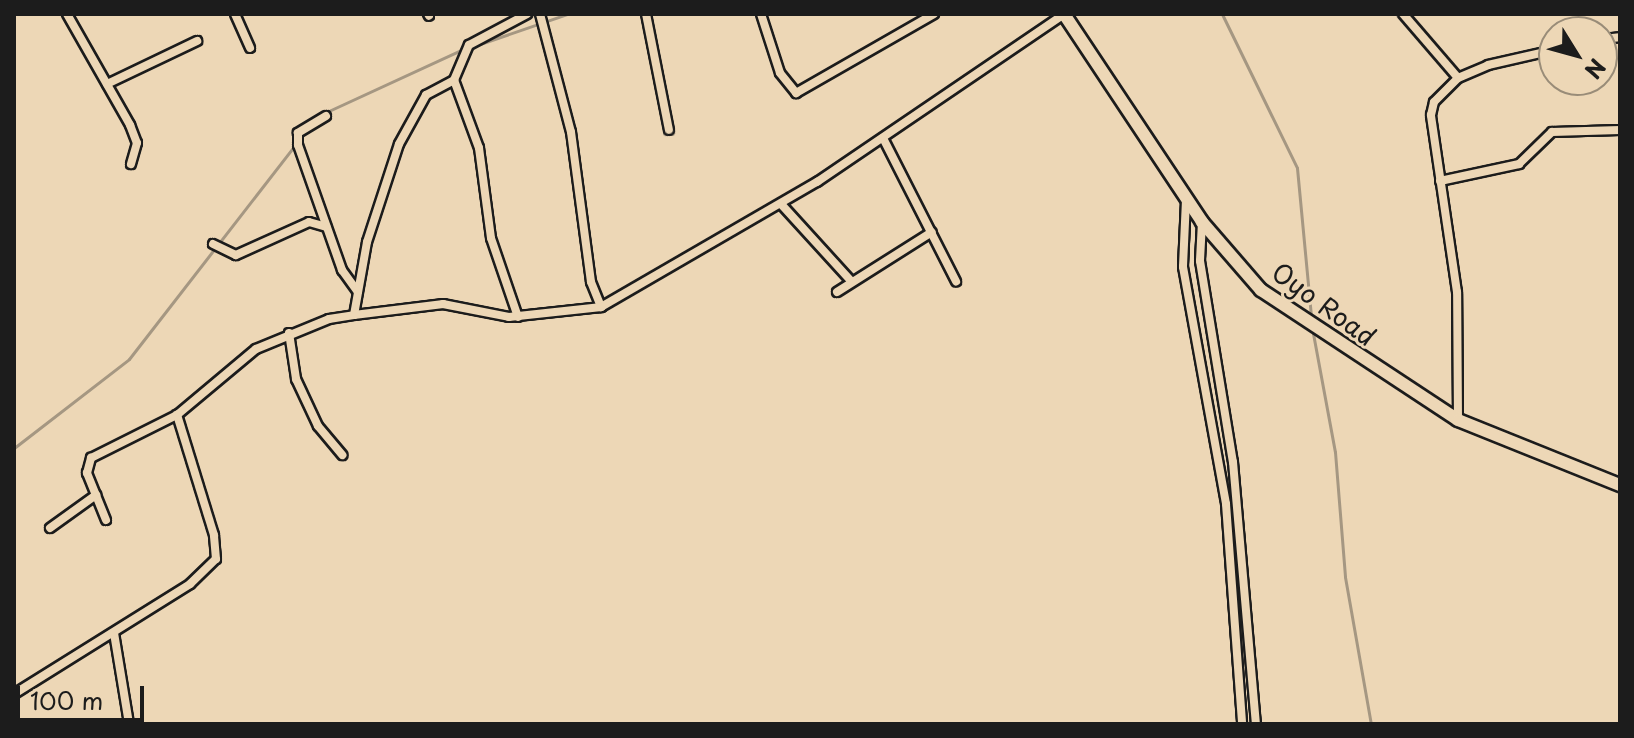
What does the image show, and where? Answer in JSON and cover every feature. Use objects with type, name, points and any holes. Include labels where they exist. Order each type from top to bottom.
[{"type":"highway","name":"Oyo Road","points":[[1064,14],[1186,200],[1261,290],[1458,420],[1620,485]]},
{"type":"street","points":[[67,14],[137,143],[131,164]]},
{"type":"street","points":[[235,14],[250,48]]},
{"type":"street","points":[[354,315],[383,183],[399,144],[426,95],[454,80],[469,45],[527,14]]},
{"type":"street","points":[[646,14],[669,130]]},
{"type":"street","points":[[761,14],[780,73],[796,93],[934,14]]},
{"type":"street","points":[[106,520],[87,473],[91,458],[177,415],[256,349],[289,333],[354,315],[443,304],[518,317],[601,307],[781,204],[1064,14]]},
{"type":"street","points":[[1403,14],[1458,78]]},
{"type":"street","points":[[541,15],[571,132],[591,282],[601,307]]},
{"type":"street","points":[[107,84],[197,41]]},
{"type":"street","points":[[1458,420],[1457,292],[1431,115],[1434,102],[1458,78],[1488,65],[1538,54]]},
{"type":"street","points":[[454,80],[479,148],[491,238],[518,317]]},
{"type":"street","points":[[326,116],[301,130],[297,138],[326,227],[349,284],[358,292]]},
{"type":"street","points":[[1440,181],[1519,164],[1552,132],[1620,130]]},
{"type":"street","points":[[883,138],[956,281]]},
{"type":"street","points":[[1186,200],[1183,267],[1226,504],[1242,724]]},
{"type":"street","points":[[781,204],[852,282]]},
{"type":"street","points":[[213,244],[236,255],[309,222],[326,227]]},
{"type":"street","points":[[1202,222],[1200,261],[1233,462],[1256,724]]},
{"type":"street","points":[[837,292],[932,232]]},
{"type":"street","points":[[289,333],[296,379],[318,426],[342,455]]},
{"type":"street","points":[[14,694],[190,584],[218,554],[177,415]]},
{"type":"street","points":[[50,528],[96,495]]},
{"type":"street","points":[[114,633],[129,724]]},
{"type":"waterway","points":[[477,45],[567,14]]},
{"type":"waterway","points":[[1222,14],[1297,168],[1311,317]]},
{"type":"waterway","points":[[320,115],[466,48]]},
{"type":"waterway","points":[[14,448],[129,359],[295,145]]},
{"type":"waterway","points":[[1312,328],[1335,452],[1345,577],[1371,724]]}]
